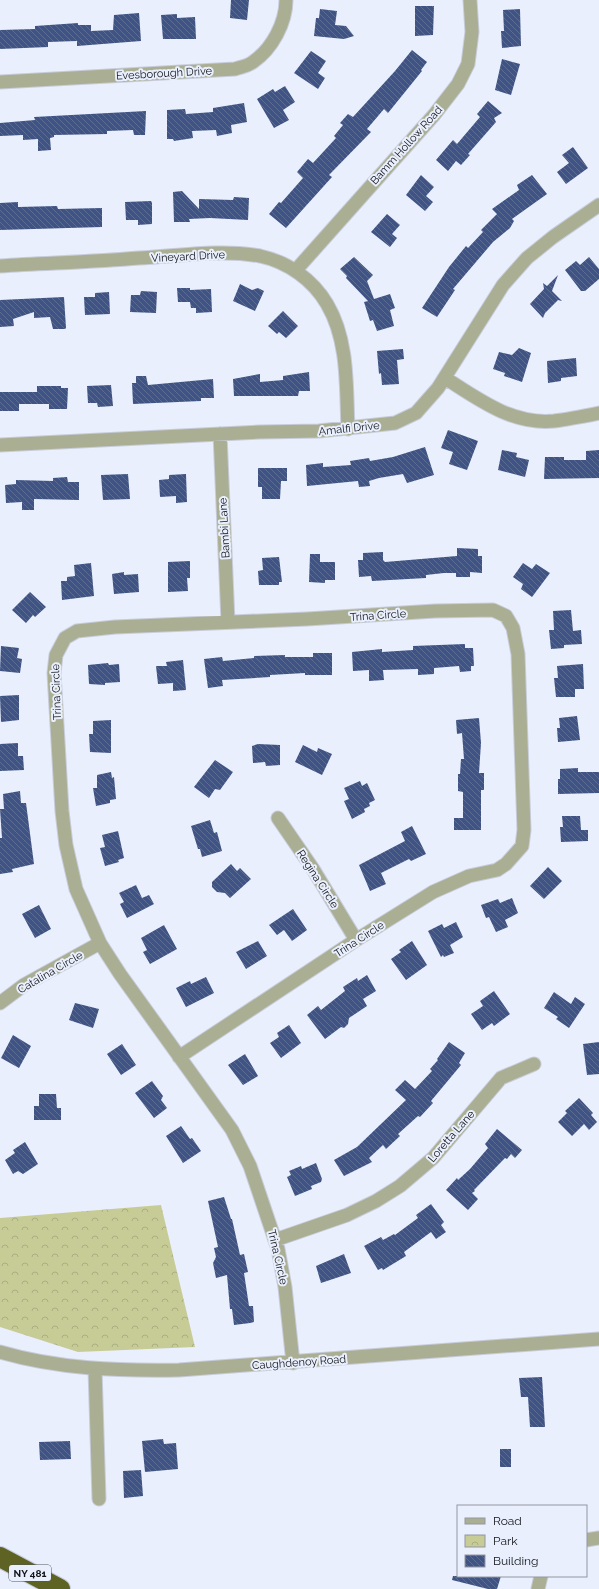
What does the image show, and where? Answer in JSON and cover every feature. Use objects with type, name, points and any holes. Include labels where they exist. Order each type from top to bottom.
[{"type":"highway","name":"NY 481","points":[[0,1557],[60,1589]]},
{"type":"street","name":"Evesborough Drive","points":[[0,82],[235,69],[252,63],[267,50],[279,31],[286,0]]},
{"type":"street","name":"Bamm Hollow Road","points":[[296,270],[311,251],[434,115],[458,84],[468,64],[472,32],[470,0]]},
{"type":"street","name":"Amalfi Drive","points":[[0,446],[220,434],[348,429],[395,423],[416,413],[445,378],[504,285],[527,258],[553,237],[599,205]]},
{"type":"street","name":"Vineyard Drive","points":[[0,266],[220,253],[260,256],[282,263],[296,270],[309,282],[327,304],[339,331],[345,361],[348,429]]},
{"type":"street","points":[[445,378],[490,407],[519,418],[552,421],[599,413]]},
{"type":"street","name":"Bambi Lane","points":[[220,434],[228,622]]},
{"type":"street","name":"Trina Circle","points":[[179,1057],[356,940],[434,892],[469,876],[497,870],[506,864],[522,846],[524,830],[518,662],[513,628],[506,616],[493,610],[115,627],[77,631],[65,638],[56,655],[54,673],[66,845],[76,889],[100,943],[120,974],[179,1057],[232,1130],[250,1166],[275,1240],[285,1287],[293,1363]]},
{"type":"street","name":"Regina Circle","points":[[278,818],[313,869],[356,940]]},
{"type":"street","name":"Catalina Circle","points":[[0,1003],[24,985],[100,943]]},
{"type":"street","name":"Loretta Lane","points":[[275,1240],[347,1215],[376,1202],[400,1186],[434,1158],[501,1078],[534,1064]]},
{"type":"street","name":"Caughdenoy Road","points":[[0,1352],[25,1359],[95,1369],[179,1370],[293,1363],[599,1339]]},
{"type":"street","points":[[95,1369],[99,1499]]},
{"type":"street","points":[[587,1540],[599,1538]]},
{"type":"street","points":[[538,1589],[541,1577]]},
{"type":"green space","points":[[161,1205],[195,1347],[78,1352],[0,1327],[0,1218]]},
{"type":"building","points":[[231,0],[249,0],[247,20],[230,18]]},
{"type":"building","points":[[415,6],[434,6],[433,35],[415,36]]},
{"type":"building","points":[[320,9],[337,11],[335,25],[346,26],[354,36],[344,39],[314,36],[316,18],[319,18]]},
{"type":"building","points":[[520,9],[521,46],[502,48],[501,31],[504,31],[503,10]]},
{"type":"building","points":[[139,13],[141,41],[77,46],[77,41],[48,42],[48,47],[0,49],[0,30],[35,29],[35,26],[78,23],[78,25],[91,25],[91,31],[113,30],[114,15]]},
{"type":"building","points":[[177,14],[177,18],[195,17],[196,39],[163,39],[161,15]]},
{"type":"building","points":[[412,50],[427,62],[421,70],[422,71],[388,113],[384,109],[367,129],[371,132],[329,175],[332,177],[286,228],[269,214],[303,178],[297,172],[308,159],[313,163],[336,138],[334,136],[343,125],[340,123],[348,114],[353,117]]},
{"type":"building","points":[[311,51],[326,61],[318,73],[325,78],[318,89],[294,73]]},
{"type":"building","points":[[502,59],[520,64],[511,95],[495,90]]},
{"type":"building","points":[[285,86],[295,102],[283,110],[289,120],[274,128],[257,99],[273,89],[275,92]]},
{"type":"building","points":[[488,101],[502,113],[494,118],[496,122],[468,154],[470,155],[461,165],[456,161],[448,171],[436,160],[453,140],[457,144],[480,117],[477,114]]},
{"type":"building","points":[[244,103],[247,122],[231,125],[232,133],[217,136],[216,130],[192,131],[193,138],[174,141],[173,139],[167,139],[167,110],[185,109],[186,114],[213,112],[213,108]]},
{"type":"building","points":[[146,111],[145,135],[134,135],[133,130],[107,131],[107,134],[54,135],[54,137],[50,138],[51,150],[38,151],[38,139],[23,140],[23,135],[0,136],[0,123],[35,120],[34,117]]},
{"type":"building","points":[[573,147],[588,168],[566,184],[557,172],[569,163],[562,155]]},
{"type":"building","points":[[421,175],[434,187],[426,196],[433,202],[425,211],[406,195]]},
{"type":"building","points":[[532,175],[547,194],[512,219],[514,221],[510,228],[493,242],[453,289],[455,290],[437,317],[422,308],[449,267],[466,246],[468,248],[483,232],[481,230],[497,214],[492,209],[519,190],[517,185]]},
{"type":"building","points":[[182,191],[199,209],[199,199],[233,200],[234,197],[249,198],[248,220],[210,218],[189,219],[190,222],[174,222],[173,192]]},
{"type":"building","points":[[151,201],[152,224],[138,225],[138,220],[126,220],[125,202]]},
{"type":"building","points":[[18,202],[18,207],[57,206],[58,209],[102,208],[102,227],[0,230],[0,203]]},
{"type":"building","points":[[387,214],[400,225],[392,234],[397,238],[390,247],[371,232]]},
{"type":"building","points":[[354,257],[373,275],[367,281],[374,299],[390,294],[395,308],[390,310],[394,326],[377,331],[373,320],[370,321],[364,302],[368,301],[346,278],[347,276],[340,269]]},
{"type":"building","points":[[589,257],[599,269],[599,279],[585,291],[581,291],[565,270],[576,261],[580,265]]},
{"type":"building","points":[[558,275],[552,291],[562,301],[558,300],[545,313],[543,318],[530,304],[544,289],[543,283],[547,286]]},
{"type":"building","points":[[240,284],[252,290],[258,288],[264,291],[255,311],[233,301]]},
{"type":"building","points":[[177,288],[190,288],[190,290],[211,289],[212,312],[196,313],[196,308],[191,308],[190,302],[178,302]]},
{"type":"building","points":[[141,291],[157,292],[156,313],[130,312],[131,295],[140,295]]},
{"type":"building","points":[[109,292],[110,314],[85,315],[84,297],[95,297],[95,293]]},
{"type":"building","points":[[64,297],[65,329],[53,329],[50,317],[34,318],[34,312],[13,319],[14,326],[0,327],[0,300]]},
{"type":"building","points":[[283,311],[298,326],[286,338],[279,332],[277,334],[268,326]]},
{"type":"building","points":[[519,348],[531,353],[522,382],[504,376],[505,373],[493,369],[499,352],[512,355]]},
{"type":"building","points":[[403,349],[404,359],[397,360],[399,384],[382,385],[381,373],[379,374],[377,351]]},
{"type":"building","points":[[576,358],[577,376],[561,378],[561,381],[548,383],[547,361]]},
{"type":"building","points":[[309,372],[310,391],[299,391],[298,396],[234,396],[233,379],[260,374],[260,382],[283,380],[283,376]]},
{"type":"building","points":[[136,376],[146,376],[148,385],[213,379],[214,398],[201,398],[201,401],[133,404],[132,383],[136,383]]},
{"type":"building","points":[[111,385],[113,406],[98,407],[97,403],[88,403],[87,386]]},
{"type":"building","points":[[37,386],[61,386],[61,388],[68,388],[67,409],[49,409],[49,404],[19,404],[19,411],[0,411],[0,392],[37,392]]},
{"type":"building","points":[[448,430],[478,441],[467,470],[449,464],[453,452],[441,448]]},
{"type":"building","points":[[425,447],[434,475],[407,483],[403,474],[369,481],[370,486],[359,487],[358,481],[307,486],[306,465],[323,463],[323,467],[351,465],[350,461],[369,458],[370,461],[393,457]]},
{"type":"building","points":[[502,450],[517,453],[516,457],[529,460],[525,477],[498,470]]},
{"type":"building","points":[[599,450],[599,478],[544,479],[545,457],[564,457],[564,460],[586,460],[586,451]]},
{"type":"building","points":[[258,468],[287,468],[287,481],[281,481],[280,499],[262,499],[262,487],[258,487]]},
{"type":"building","points":[[128,474],[130,499],[103,500],[101,475]]},
{"type":"building","points":[[186,474],[187,502],[176,503],[176,496],[160,497],[159,480],[169,479],[169,475]]},
{"type":"building","points":[[67,477],[68,482],[79,482],[79,500],[34,499],[34,510],[22,510],[22,502],[6,503],[5,485],[16,484],[16,480],[53,481],[53,478]]},
{"type":"building","points":[[457,548],[478,549],[478,556],[482,556],[482,573],[470,572],[470,577],[456,577],[456,573],[444,573],[426,575],[426,578],[372,581],[371,576],[359,577],[358,560],[363,560],[363,553],[383,552],[383,560],[385,562],[457,556]]},
{"type":"building","points":[[310,554],[320,554],[320,562],[335,562],[335,580],[325,580],[325,583],[309,582]]},
{"type":"building","points":[[279,557],[282,582],[279,582],[279,585],[259,585],[258,571],[263,570],[262,558]]},
{"type":"building","points":[[190,561],[190,578],[187,578],[188,591],[168,592],[168,562]]},
{"type":"building","points":[[91,563],[94,596],[62,600],[61,581],[67,581],[67,577],[75,576],[74,565]]},
{"type":"building","points":[[523,563],[532,569],[536,564],[550,573],[532,597],[521,589],[523,584],[513,577]]},
{"type":"building","points":[[124,572],[124,575],[138,574],[139,592],[114,594],[112,574]]},
{"type":"building","points":[[30,592],[46,607],[35,617],[33,615],[26,623],[12,610]]},
{"type":"building","points":[[571,610],[573,631],[581,630],[582,644],[564,645],[564,648],[551,649],[549,630],[554,630],[553,611]]},
{"type":"building","points":[[465,644],[465,648],[473,648],[474,666],[471,666],[471,671],[460,672],[459,666],[434,668],[434,674],[418,675],[418,669],[383,670],[384,680],[369,681],[369,670],[353,671],[352,652],[382,649],[382,652],[413,650],[413,646]]},
{"type":"building","points":[[1,646],[19,648],[17,658],[22,659],[20,673],[0,671]]},
{"type":"building","points":[[313,653],[332,653],[332,675],[305,675],[305,673],[222,680],[223,686],[208,688],[204,659],[222,657],[223,661],[254,658],[254,656],[285,655],[285,657],[313,657]]},
{"type":"building","points":[[183,660],[186,690],[173,691],[173,683],[158,684],[156,666],[167,666],[166,662]]},
{"type":"building","points":[[108,663],[109,665],[119,664],[120,682],[105,683],[105,685],[89,684],[88,665]]},
{"type":"building","points":[[583,664],[584,689],[575,689],[575,697],[556,697],[554,678],[558,678],[557,666]]},
{"type":"building","points":[[19,695],[19,720],[1,722],[0,696]]},
{"type":"building","points":[[577,716],[580,740],[558,742],[557,728],[560,728],[559,718]]},
{"type":"building","points":[[479,718],[481,743],[479,773],[484,773],[484,790],[481,790],[481,830],[454,830],[454,818],[463,818],[463,792],[458,791],[458,774],[460,774],[461,759],[464,759],[462,733],[457,734],[456,720]]},
{"type":"building","points":[[111,720],[111,753],[90,752],[89,734],[93,734],[93,721]]},
{"type":"building","points":[[18,743],[18,756],[23,756],[24,770],[0,771],[0,744]]},
{"type":"building","points":[[258,744],[280,745],[280,765],[266,766],[265,762],[253,763],[252,746]]},
{"type":"building","points":[[303,745],[317,752],[318,748],[332,754],[322,775],[295,762]]},
{"type":"building","points":[[215,760],[233,772],[220,790],[215,789],[209,798],[194,787]]},
{"type":"building","points":[[578,768],[578,772],[599,772],[599,793],[558,794],[560,769]]},
{"type":"building","points":[[111,772],[112,778],[114,777],[116,799],[110,800],[110,803],[96,806],[93,788],[97,788],[97,775]]},
{"type":"building","points":[[360,781],[362,786],[367,783],[375,800],[369,803],[370,806],[364,809],[365,812],[352,819],[344,801],[349,799],[344,788]]},
{"type":"building","points":[[20,791],[21,803],[26,803],[34,864],[12,869],[13,872],[0,874],[0,838],[2,838],[0,809],[4,809],[3,794]]},
{"type":"building","points":[[562,816],[580,816],[581,830],[588,830],[588,841],[561,842],[560,827],[563,827]]},
{"type":"building","points":[[210,820],[214,833],[217,832],[222,851],[202,857],[191,826]]},
{"type":"building","points":[[412,826],[426,854],[411,861],[409,859],[381,873],[386,884],[370,891],[359,865],[405,841],[401,832]]},
{"type":"building","points":[[118,831],[124,858],[118,860],[119,862],[105,866],[100,848],[105,847],[102,835]]},
{"type":"building","points":[[231,864],[237,871],[240,868],[251,879],[230,898],[225,893],[217,892],[212,887],[212,882]]},
{"type":"building","points":[[548,867],[562,881],[544,899],[530,886]]},
{"type":"building","points":[[136,885],[142,898],[149,895],[154,904],[127,918],[120,904],[124,902],[119,893]]},
{"type":"building","points":[[512,898],[518,913],[505,920],[508,927],[496,932],[489,917],[486,918],[481,905],[498,899],[500,903]]},
{"type":"building","points":[[39,905],[51,929],[35,938],[22,914]]},
{"type":"building","points":[[293,909],[307,930],[292,941],[284,930],[277,935],[269,925]]},
{"type":"building","points":[[456,922],[463,937],[450,945],[454,953],[444,957],[443,955],[441,957],[428,931],[442,924],[444,928]]},
{"type":"building","points":[[164,925],[177,949],[150,964],[143,952],[147,950],[141,938]]},
{"type":"building","points":[[258,941],[267,956],[246,969],[236,952]]},
{"type":"building","points":[[412,941],[427,965],[406,980],[391,959],[401,952],[399,950]]},
{"type":"building","points":[[367,975],[376,991],[363,999],[367,1006],[349,1018],[348,1024],[344,1028],[341,1027],[325,1039],[307,1015],[318,1006],[321,1010],[345,991],[343,987],[357,978],[358,981]]},
{"type":"building","points":[[206,977],[214,993],[186,1007],[176,988],[190,981],[191,984]]},
{"type":"building","points":[[494,991],[510,1014],[494,1026],[492,1023],[482,1030],[471,1014],[483,1006],[480,1001]]},
{"type":"building","points":[[554,992],[571,1004],[575,997],[585,1004],[569,1028],[556,1019],[558,1017],[544,1008]]},
{"type":"building","points":[[75,1003],[99,1009],[93,1028],[69,1020]]},
{"type":"building","points":[[289,1025],[301,1043],[281,1058],[270,1043],[279,1037],[277,1033]]},
{"type":"building","points":[[13,1035],[31,1046],[19,1068],[1,1058]]},
{"type":"building","points":[[449,1042],[465,1053],[459,1063],[461,1065],[431,1101],[433,1103],[420,1117],[418,1116],[398,1134],[400,1136],[386,1149],[383,1145],[369,1158],[372,1162],[344,1176],[334,1160],[357,1147],[406,1100],[395,1090],[405,1080],[415,1089],[432,1071],[430,1069],[438,1060],[437,1059]]},
{"type":"building","points":[[599,1042],[599,1074],[587,1075],[583,1044]]},
{"type":"building","points":[[122,1044],[136,1065],[121,1075],[107,1054]]},
{"type":"building","points":[[245,1054],[258,1076],[243,1085],[228,1065]]},
{"type":"building","points":[[152,1081],[163,1096],[161,1100],[167,1108],[154,1118],[135,1093]]},
{"type":"building","points":[[39,1094],[56,1094],[57,1108],[61,1108],[61,1120],[34,1120],[34,1106],[39,1106]]},
{"type":"building","points":[[579,1098],[593,1113],[591,1115],[597,1122],[589,1130],[584,1124],[572,1136],[558,1122],[567,1113],[565,1111]]},
{"type":"building","points":[[181,1126],[201,1151],[183,1163],[166,1136]]},
{"type":"building","points":[[497,1129],[522,1150],[515,1158],[511,1154],[507,1159],[505,1158],[474,1190],[475,1191],[472,1193],[478,1199],[468,1210],[446,1190],[457,1178],[458,1180],[470,1169],[488,1148],[485,1144]]},
{"type":"building","points":[[25,1142],[38,1164],[23,1174],[18,1171],[13,1174],[5,1160],[15,1153],[13,1150]]},
{"type":"building","points":[[316,1163],[322,1179],[321,1182],[311,1186],[312,1189],[295,1196],[287,1177],[291,1175],[289,1171],[301,1166],[302,1169]]},
{"type":"building","points":[[224,1197],[232,1219],[240,1255],[244,1254],[248,1272],[244,1273],[249,1306],[253,1306],[254,1322],[250,1323],[234,1325],[232,1309],[230,1309],[227,1275],[216,1278],[213,1263],[216,1257],[214,1248],[218,1247],[208,1201]]},
{"type":"building","points":[[431,1204],[444,1222],[441,1225],[446,1232],[436,1239],[431,1232],[404,1252],[406,1256],[383,1270],[382,1268],[378,1270],[364,1246],[381,1237],[383,1240],[394,1234],[395,1235],[418,1218],[416,1215]]},
{"type":"building","points":[[344,1254],[351,1273],[321,1283],[316,1266]]},
{"type":"building","points":[[542,1377],[545,1427],[530,1427],[528,1397],[521,1397],[519,1378]]},
{"type":"building","points":[[163,1439],[164,1444],[176,1443],[178,1469],[145,1472],[142,1441]]},
{"type":"building","points":[[70,1441],[71,1459],[40,1460],[39,1442]]},
{"type":"building","points":[[500,1449],[511,1449],[511,1467],[500,1467]]},
{"type":"building","points":[[141,1470],[143,1496],[124,1498],[123,1471]]},
{"type":"building","points":[[453,1576],[501,1577],[497,1589],[488,1589],[452,1580]]}]
